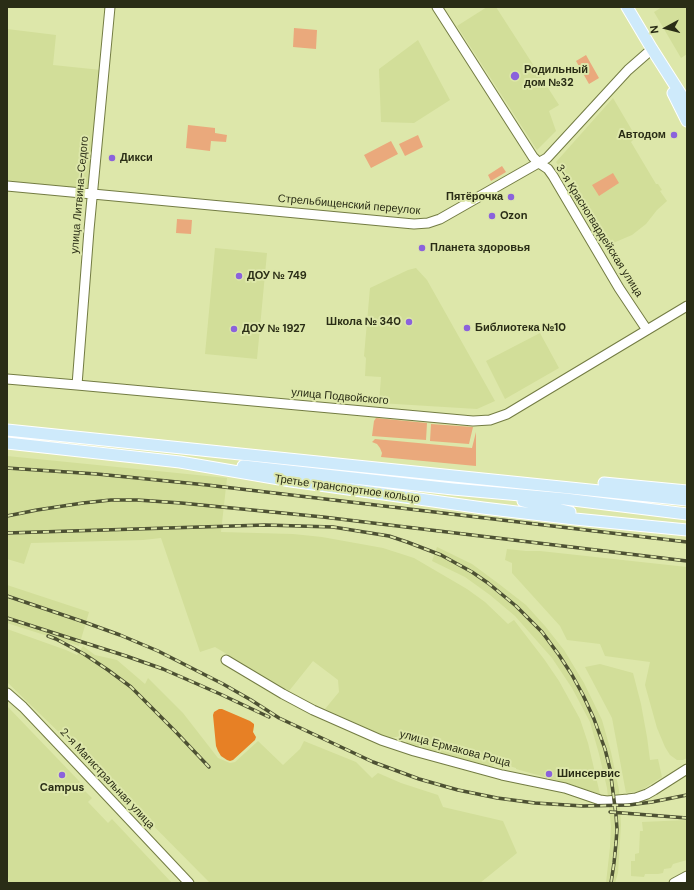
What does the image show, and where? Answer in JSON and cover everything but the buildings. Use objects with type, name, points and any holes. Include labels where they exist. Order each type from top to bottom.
[{"type":"main road","points":[[627,7],[687,104]]},
{"type":"main road","points":[[652,49],[687,121]]},
{"type":"main road","name":"Третье транспортное кольцо","points":[[7,430],[687,500]]},
{"type":"main road","name":"Третье транспортное кольцо","points":[[7,443],[180,462],[267,468],[489,492]]},
{"type":"main road","points":[[7,447],[52,448]]},
{"type":"main road","name":"Третье транспортное кольцо","points":[[180,462],[291,481],[483,508],[635,525],[687,528]]},
{"type":"main road","points":[[523,483],[595,482],[687,491]]},
{"type":"main road","points":[[489,492],[565,499],[687,514]]},
{"type":"main road","points":[[489,492],[575,513],[687,528]]},
{"type":"main road","points":[[565,499],[606,509],[687,519]]},
{"type":"main road","points":[[635,525],[687,535]]},
{"type":"street","name":"улица Литвина-Седого","points":[[77,384],[92,194],[110,7]]},
{"type":"street","name":"3-я Красногвардейская улица","points":[[437,7],[533,157],[548,169],[553,176],[619,288],[647,330]]},
{"type":"street","name":"Стрельбищенский переулок","points":[[7,186],[403,223],[428,223],[440,218],[550,156],[628,70],[652,49]]},
{"type":"street","name":"улица Подвойского","points":[[7,379],[77,384],[473,421],[490,420],[507,414],[687,306]]},
{"type":"street","name":"улица Ермакова Роща","points":[[226,660],[313,710],[393,745],[502,775],[565,788],[600,800],[608,801],[636,798],[647,794],[687,769]]},
{"type":"street","name":"2-я Магистральная улица","points":[[7,693],[189,883]]},
{"type":"street","points":[[674,883],[687,876]]},
{"type":"shaded area","name":"Родильный дом №32","points":[[487,7],[496,7],[559,105],[549,111],[556,131],[537,150],[457,26]]},
{"type":"shaded area","points":[[662,7],[687,7],[687,54],[681,58],[654,12]]},
{"type":"shaded area","points":[[294,28],[317,30],[316,49],[293,47]]},
{"type":"shaded area","points":[[7,29],[56,35],[53,65],[101,70],[89,184],[87,187],[80,188],[7,181]]},
{"type":"shaded area","points":[[418,40],[450,100],[414,123],[381,122],[379,69]]},
{"type":"shaded area","points":[[586,55],[599,78],[589,84],[576,61]]},
{"type":"shaded area","points":[[613,98],[633,132],[629,134],[633,140],[631,142],[656,184],[658,184],[662,190],[660,191],[667,201],[657,210],[646,224],[632,235],[606,246],[572,187],[570,188],[563,175],[564,174],[556,162]]},
{"type":"shaded area","points":[[188,125],[215,128],[215,133],[227,135],[226,142],[211,141],[210,151],[186,148]]},
{"type":"shaded area","points":[[418,135],[423,147],[405,156],[399,144]]},
{"type":"shaded area","points":[[391,141],[398,154],[371,168],[364,155]]},
{"type":"shaded area","points":[[502,166],[506,172],[491,181],[488,175]]},
{"type":"shaded area","points":[[613,173],[619,183],[599,196],[592,185]]},
{"type":"shaded area","points":[[177,219],[192,220],[191,234],[176,233]]},
{"type":"shaded area","points":[[215,248],[267,253],[257,359],[205,354]]},
{"type":"shaded area","name":"Школа № 340","points":[[416,268],[427,280],[495,401],[477,409],[379,403],[381,377],[365,376],[366,358],[364,356],[370,288],[408,270]]},
{"type":"shaded area","points":[[540,333],[559,368],[505,399],[486,361]]},
{"type":"shaded area","points":[[376,418],[427,423],[426,440],[372,436],[374,421]]},
{"type":"shaded area","points":[[431,424],[473,427],[469,444],[430,441]]},
{"type":"shaded area","points":[[476,432],[476,466],[381,457],[382,453],[380,448],[377,444],[372,442],[375,439],[472,448]]},
{"type":"shaded area","points":[[7,456],[227,478],[221,532],[293,534],[322,537],[383,548],[414,558],[467,589],[485,602],[508,624],[514,620],[559,681],[580,719],[588,743],[600,794],[495,762],[493,767],[406,744],[407,738],[402,736],[389,738],[325,709],[339,692],[338,680],[313,661],[289,691],[215,647],[200,652],[161,538],[143,540],[31,543],[24,564],[7,559]]},
{"type":"shaded area","points":[[437,547],[472,564],[526,605],[564,650],[584,683],[602,720],[619,790],[621,825],[618,873],[615,883],[606,883],[611,826],[607,788],[590,722],[572,688],[552,658],[515,616],[465,577],[432,561]]},
{"type":"shaded area","points":[[507,549],[540,551],[687,567],[687,758],[677,760],[670,755],[657,728],[645,685],[650,662],[605,656],[600,644],[567,640],[560,626],[512,573],[512,563],[505,560]]},
{"type":"shaded area","points":[[7,585],[89,612],[79,646],[7,623]]},
{"type":"shaded area","points":[[7,629],[77,655],[83,646],[95,655],[117,660],[145,684],[148,678],[183,713],[218,758],[230,763],[235,762],[258,741],[283,765],[300,749],[304,741],[356,762],[372,778],[378,773],[401,783],[438,795],[443,807],[503,821],[517,853],[480,883],[210,883],[99,771],[7,682]]},
{"type":"shaded area","points":[[600,664],[633,673],[641,704],[650,760],[658,759],[662,777],[640,791],[626,793],[612,718],[585,667]]},
{"type":"shaded area","points":[[7,706],[80,782],[78,784],[92,798],[88,802],[108,823],[112,819],[172,883],[9,883],[7,870]]},
{"type":"shaded area","points":[[219,709],[254,724],[253,732],[256,737],[255,740],[230,761],[221,756],[216,746],[213,715],[214,712]]},
{"type":"shaded area","points":[[687,820],[687,860],[673,864],[671,868],[664,869],[663,873],[645,874],[644,877],[631,876],[631,861],[635,861],[635,854],[639,853],[640,831],[643,831],[642,822]]},
{"type":"railway","points":[[7,468],[97,474],[207,485],[687,542]]},
{"type":"railway","points":[[7,516],[83,503],[111,500],[137,500],[323,517],[687,561]]},
{"type":"railway","points":[[7,533],[265,525],[333,527],[389,536],[441,555],[472,572],[516,606],[542,632],[572,675],[594,719],[605,749],[610,769],[616,815],[616,843],[611,883]]},
{"type":"railway","points":[[7,596],[120,635],[158,651],[223,684],[279,718],[373,762],[419,779],[458,790],[497,798],[535,803],[583,806],[629,805],[687,795]]},
{"type":"railway","points":[[7,618],[163,669],[269,717]]},
{"type":"railway","points":[[48,636],[84,654],[131,687],[209,767]]},
{"type":"railway","points":[[610,812],[687,818]]},
{"type":"place","name":"Родильный дом №32","points":[[515,76]]},
{"type":"place","name":"Автодом","points":[[674,135]]},
{"type":"place","name":"Дикси","points":[[112,158]]},
{"type":"place","name":"Пятёрочка","points":[[511,197]]},
{"type":"place","name":"Ozon","points":[[492,216]]},
{"type":"place","name":"Планета здоровья","points":[[422,248]]},
{"type":"place","name":"ДОУ № 749","points":[[239,276]]},
{"type":"place","name":"Школа № 340","points":[[409,322]]},
{"type":"place","name":"Библиотека №10","points":[[467,328]]},
{"type":"place","name":"ДОУ № 1927","points":[[234,329]]},
{"type":"place","name":"Шинсервис","points":[[549,774]]},
{"type":"place","name":"Campus","points":[[62,775]]}]
